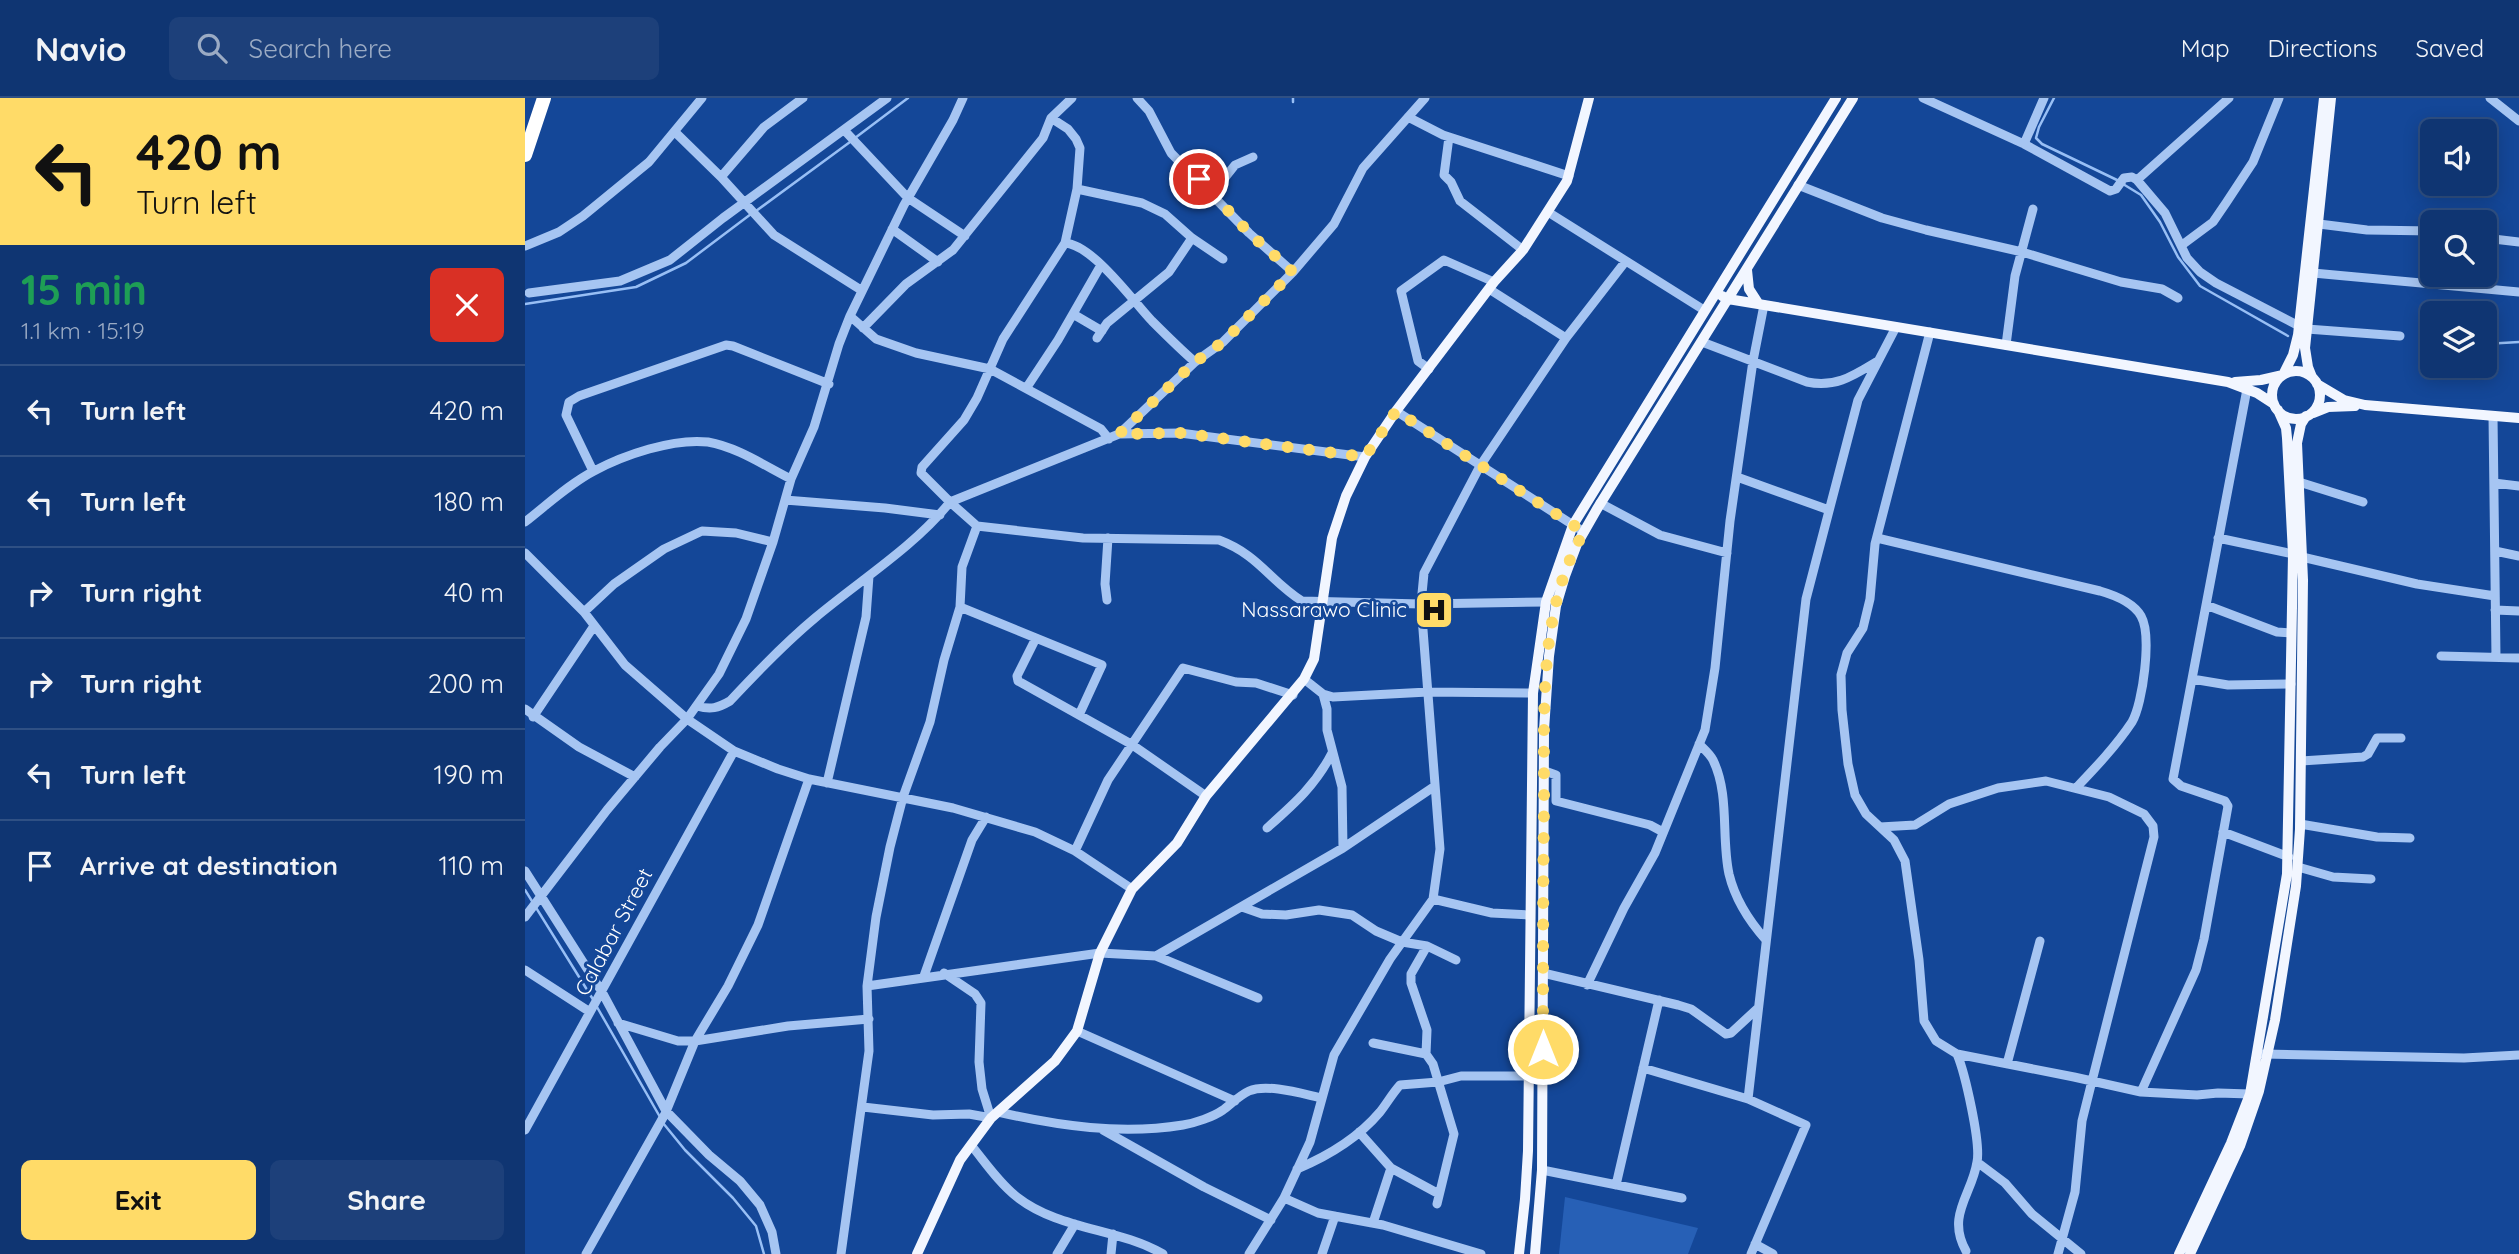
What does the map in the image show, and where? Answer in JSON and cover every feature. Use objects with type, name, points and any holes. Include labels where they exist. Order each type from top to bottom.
[{"type":"highway","points":[[525,155],[544,98]]},
{"type":"main road","points":[[917,1254],[960,1160],[971,1144],[995,1115],[1055,1061],[1077,1031],[1100,953],[1132,889],[1177,843],[1206,796],[1304,679],[1314,659],[1332,538],[1346,496],[1365,457],[1396,411],[1523,250],[1548,212],[1569,176],[1589,98]]},
{"type":"main road","points":[[1518,1254],[1527,1163],[1533,692],[1546,602],[1573,525],[1836,98]]},
{"type":"main road","points":[[1535,1254],[1542,1170],[1546,693],[1552,632],[1565,576],[1600,503],[1853,98]]},
{"type":"main road","points":[[2179,1254],[2231,1143],[2275,1020],[2298,867],[2301,761],[2297,443],[2301,424],[2319,400],[2306,358],[2303,327],[2324,98]]},
{"type":"main road","points":[[2190,1254],[2240,1146],[2259,1091],[2289,857],[2291,633],[2298,556],[2287,438],[2272,390],[2283,374],[2303,327],[2319,224],[2331,98]]},
{"type":"main road","points":[[1747,269],[1749,289],[1761,304]]},
{"type":"main road","points":[[1715,293],[1728,299],[2228,382],[2247,388],[2287,417],[2295,419],[2328,408],[2365,405]]},
{"type":"main road","points":[[2228,382],[2262,380],[2297,371],[2344,400],[2365,405],[2519,418]]},
{"type":"street","points":[[525,246],[559,232],[583,216],[649,162],[702,98]]},
{"type":"street","points":[[721,177],[764,127],[803,98]]},
{"type":"street","points":[[871,98],[872,110]]},
{"type":"street","points":[[529,293],[620,281],[670,260],[847,133],[887,98]]},
{"type":"street","points":[[526,915],[635,777],[687,719],[719,674],[746,619],[773,542],[791,479],[814,427],[839,344],[861,290],[963,98]]},
{"type":"street","points":[[863,328],[906,284],[938,262],[965,236],[1042,138],[1051,118],[1072,98]]},
{"type":"street","points":[[1137,98],[1149,111],[1171,153],[1249,233],[1293,272]]},
{"type":"street","points":[[697,706],[719,708],[730,701],[815,618],[940,515],[950,502],[1119,434],[1195,362],[1223,342],[1293,272],[1334,224],[1363,168],[1425,98]]},
{"type":"street","points":[[1923,98],[2024,144],[2110,191],[2132,177],[2137,180],[2165,213],[2187,258],[2200,272],[2216,283],[2303,327],[2400,336]]},
{"type":"street","points":[[2024,144],[2044,98]]},
{"type":"street","points":[[2137,180],[2229,98]]},
{"type":"street","points":[[2182,245],[2213,222],[2226,203],[2257,155],[2279,98]]},
{"type":"street","points":[[2490,98],[2519,121]]},
{"type":"street","points":[[1408,117],[1449,137],[1569,176]]},
{"type":"street","points":[[1051,118],[1068,129],[1080,148],[1077,189],[1065,243],[1003,339],[964,420],[921,470],[950,502],[977,526],[1083,538],[1219,540],[1237,547],[1258,561],[1287,591],[1302,601],[1421,604],[1546,602]]},
{"type":"street","points":[[675,132],[774,235],[861,290]]},
{"type":"street","points":[[847,133],[908,198],[965,236]]},
{"type":"street","points":[[1449,137],[1444,175],[1460,201],[1523,250]]},
{"type":"street","points":[[1212,194],[1235,165],[1253,157]]},
{"type":"street","points":[[1798,185],[1882,218],[2022,252],[2120,282],[2162,289],[2178,299]]},
{"type":"street","points":[[1077,189],[1142,203],[1165,214],[1192,238],[1223,259]]},
{"type":"street","points":[[2006,345],[2013,286],[2033,209]]},
{"type":"street","points":[[1548,212],[1704,310]]},
{"type":"street","points":[[2319,224],[2367,230],[2420,231]]},
{"type":"street","points":[[892,229],[938,262]]},
{"type":"street","points":[[1073,314],[1099,335],[1134,300],[1169,272],[1192,238]]},
{"type":"street","points":[[2497,239],[2519,242]]},
{"type":"street","points":[[1065,243],[1073,245],[1101,265],[1195,362]]},
{"type":"street","points":[[1429,369],[1418,361],[1401,291],[1444,260],[1492,286],[1566,338]]},
{"type":"street","points":[[1249,1254],[1284,1198],[1310,1142],[1334,1055],[1390,959],[1433,900],[1440,849],[1421,604],[1425,572],[1480,466],[1566,338],[1625,262]]},
{"type":"street","points":[[1027,387],[1101,265]]},
{"type":"street","points":[[2313,273],[2519,292]]},
{"type":"street","points":[[1587,985],[1618,919],[1655,853],[1709,713],[1727,553],[1761,304]]},
{"type":"street","points":[[851,316],[876,338],[899,348],[990,369],[1101,429],[1109,439]]},
{"type":"street","points":[[1748,1099],[1806,599],[1858,400],[1896,327]]},
{"type":"street","points":[[1930,332],[1877,538],[1870,599],[1863,628],[1847,653],[1841,675],[1848,764],[1855,794],[1866,814],[1894,840],[1905,860],[1919,960],[1924,1021],[1936,1041],[1957,1054],[2141,1092],[2250,1094]]},
{"type":"street","points":[[1702,341],[1819,384],[1832,384],[1848,379],[1877,362]]},
{"type":"street","points":[[593,471],[566,415],[569,402],[579,396],[726,345],[828,384]]},
{"type":"street","points":[[2141,1092],[2196,970],[2204,940],[2228,803],[2181,786],[2173,779],[2247,388]]},
{"type":"street","points":[[1396,411],[1584,532]]},
{"type":"street","points":[[2493,416],[2496,657]]},
{"type":"street","points":[[1119,434],[1180,433],[1365,457]]},
{"type":"street","points":[[525,522],[593,471],[649,449],[688,441],[730,448],[791,479]]},
{"type":"street","points":[[1737,477],[1829,510]]},
{"type":"street","points":[[2299,482],[2363,502]]},
{"type":"street","points":[[2494,483],[2519,486]]},
{"type":"street","points":[[785,500],[940,515]]},
{"type":"street","points":[[1600,503],[1660,535],[1727,553]]},
{"type":"street","points":[[841,1254],[869,1051],[867,986],[876,917],[890,847],[903,797],[930,722],[944,660],[960,607],[963,567],[977,526]]},
{"type":"street","points":[[584,612],[614,584],[664,550],[702,531],[736,533],[773,542]]},
{"type":"street","points":[[1107,600],[1105,584],[1108,538]]},
{"type":"street","points":[[1877,538],[2100,591],[2134,607],[2142,616],[2147,645],[2134,719],[2105,758],[2076,788]]},
{"type":"street","points":[[2218,538],[2417,584],[2495,596]]},
{"type":"street","points":[[2495,551],[2519,556]]},
{"type":"street","points":[[525,552],[584,612],[625,665],[687,719],[734,751],[809,779],[903,797],[1035,832],[1075,851],[1132,889]]},
{"type":"street","points":[[828,783],[866,617],[869,576]]},
{"type":"street","points":[[2206,605],[2277,632],[2291,633]]},
{"type":"street","points":[[960,607],[1101,665],[1079,715]]},
{"type":"street","points":[[2495,610],[2519,611]]},
{"type":"street","points":[[533,717],[594,626]]},
{"type":"street","points":[[1035,638],[1017,681],[1131,744],[1206,796]]},
{"type":"street","points":[[2441,656],[2519,658]]},
{"type":"street","points":[[1075,851],[1108,780],[1183,668],[1236,682],[1257,682],[1293,695]]},
{"type":"street","points":[[1304,679],[1323,694],[1333,697],[1428,692],[1533,692]]},
{"type":"street","points":[[2192,679],[2228,685],[2291,684]]},
{"type":"street","points":[[1323,694],[1332,753],[1342,787],[1343,848]]},
{"type":"street","points":[[525,709],[579,747],[635,777]]},
{"type":"street","points":[[2301,761],[2363,757],[2368,754],[2377,738],[2401,738]]},
{"type":"street","points":[[1699,744],[1713,759],[1719,782],[1729,876],[1739,902],[1752,924],[1766,940]]},
{"type":"street","name":"Calabar Street","points":[[525,1130],[734,751]]},
{"type":"street","points":[[1267,828],[1298,801],[1319,777],[1332,753]]},
{"type":"street","points":[[1545,771],[1554,772],[1556,775],[1556,801],[1650,825],[1663,832]]},
{"type":"street","points":[[586,1254],[666,1113],[695,1041],[728,986],[758,925],[809,779]]},
{"type":"street","points":[[1880,827],[1915,825],[1949,804],[1998,788],[2046,781],[2109,797],[2144,814],[2153,826],[2154,837],[2091,1080],[2082,1121],[2075,1192],[2058,1254]]},
{"type":"street","points":[[1156,956],[1343,848],[1435,786]]},
{"type":"street","points":[[924,976],[972,840],[986,817]]},
{"type":"street","points":[[2300,824],[2377,837],[2410,838]]},
{"type":"street","points":[[2223,832],[2289,857]]},
{"type":"street","points":[[2298,867],[2333,877],[2371,879]]},
{"type":"street","points":[[525,872],[618,1023],[666,1113],[750,1192],[760,1205],[772,1232],[776,1254]]},
{"type":"street","points":[[1433,900],[1492,913],[1529,915]]},
{"type":"street","points":[[1242,907],[1262,914],[1286,915],[1319,911],[1352,915],[1376,931],[1402,942],[1427,946],[1456,960]]},
{"type":"street","points":[[2007,1064],[2040,941]]},
{"type":"street","points":[[1359,1132],[1391,1168],[1438,1199],[1454,1134],[1433,1064],[1426,1054],[1427,1030],[1411,983],[1411,974],[1427,946]]},
{"type":"street","points":[[867,986],[1100,953],[1156,956],[1258,998]]},
{"type":"street","points":[[525,970],[590,1012]]},
{"type":"street","points":[[944,973],[975,994],[981,1003],[979,1062],[982,1089],[995,1115]]},
{"type":"street","points":[[1543,974],[1691,1009],[1726,1034],[1731,1033],[1758,1008]]},
{"type":"street","points":[[1616,1185],[1659,1000]]},
{"type":"street","points":[[618,1023],[678,1041],[695,1041],[787,1026],[869,1019]]},
{"type":"street","points":[[1077,1031],[1235,1101]]},
{"type":"street","points":[[1373,1044],[1426,1054]]},
{"type":"street","points":[[1957,1054],[1965,1073],[1977,1162],[1958,1217],[1960,1240],[1966,1251]]},
{"type":"street","points":[[2262,1054],[2519,1059]]},
{"type":"street","points":[[1643,1068],[1748,1099],[1806,1125],[1751,1254]]},
{"type":"street","points":[[1297,1169],[1338,1149],[1359,1132],[1380,1112],[1400,1085],[1437,1082],[1461,1076],[1528,1076]]},
{"type":"street","points":[[863,1107],[933,1115],[995,1115],[1053,1125],[1102,1129],[1186,1125],[1219,1112],[1250,1090],[1275,1089],[1322,1098]]},
{"type":"street","points":[[1102,1129],[1204,1187],[1272,1220]]},
{"type":"street","points":[[971,1144],[1018,1197],[1075,1224],[1144,1243],[1163,1254]]},
{"type":"street","points":[[1977,1162],[2005,1183],[2032,1214],[2081,1254]]},
{"type":"street","points":[[1373,1223],[1391,1168]]},
{"type":"street","points":[[1542,1170],[1682,1198]]},
{"type":"street","points":[[1284,1198],[1318,1213],[1373,1223],[1481,1254]]},
{"type":"street","points":[[1322,1254],[1335,1216]]},
{"type":"street","points":[[1057,1254],[1075,1224]]},
{"type":"street","points":[[1111,1254],[1113,1234]]},
{"type":"street","points":[[1755,1244],[1773,1254]]},
{"type":"shaded area","points":[[1565,1197],[1698,1228],[1688,1254],[1559,1254]]},
{"type":"waterway","points":[[855,138],[908,98]]},
{"type":"waterway","points":[[2054,98],[2036,138],[2042,144],[2117,180]]},
{"type":"waterway","points":[[756,211],[850,142]]},
{"type":"waterway","points":[[2123,184],[2141,195],[2160,222],[2178,257],[2200,286],[2288,336]]},
{"type":"waterway","points":[[525,304],[636,287],[686,263],[751,214]]},
{"type":"waterway","points":[[2497,343],[2519,342]]},
{"type":"waterway","points":[[525,890],[594,1001]]},
{"type":"waterway","points":[[597,1007],[660,1117]]},
{"type":"waterway","points":[[663,1123],[756,1226],[764,1254]]},
{"type":"place","name":"Nassarawo Clinic","points":[[1434,610]]},
{"type":"route","points":[[1199,179],[1249,233],[1293,272],[1223,342],[1195,362],[1119,434],[1180,433],[1365,457],[1396,411],[1584,532],[1577,544],[1556,606],[1546,693],[1543,1049]]}]
